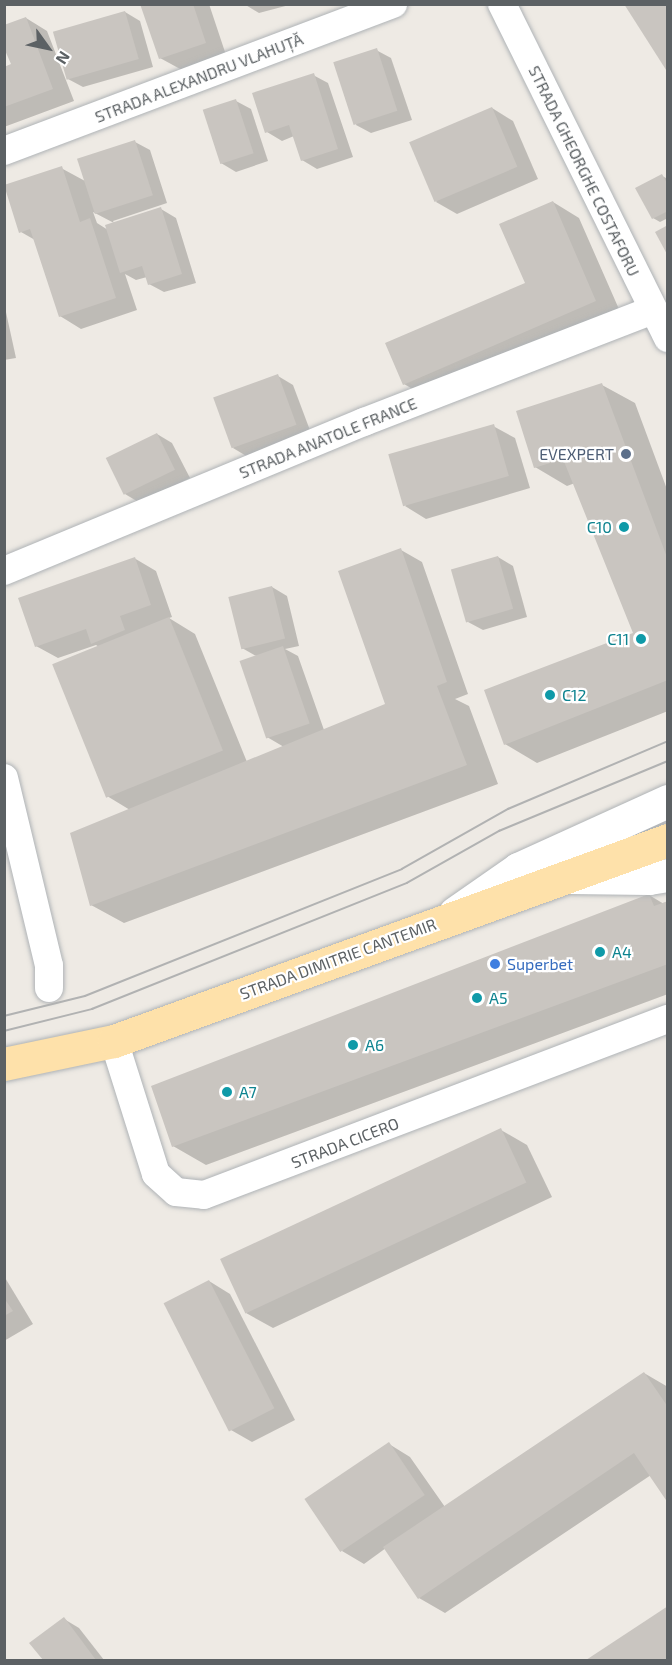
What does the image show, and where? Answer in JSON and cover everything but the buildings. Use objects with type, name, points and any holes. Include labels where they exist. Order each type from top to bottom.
[{"type":"main road","points":[[446,920],[518,869],[668,801]]},
{"type":"main road","name":"STRADA DIMITRIE CANTEMIR","points":[[4,1064],[114,1041],[668,840]]},
{"type":"main road","points":[[562,877],[649,878],[668,875]]},
{"type":"street","name":"STRADA ALEXANDRU VLAHUȚĂ","points":[[4,151],[393,4]]},
{"type":"street","name":"STRADA GHEORGHE COSTAFORU","points":[[501,4],[668,338]]},
{"type":"street","name":"STRADA ANATOLE FRANCE","points":[[4,571],[364,422],[653,310]]},
{"type":"street","points":[[4,778],[49,966],[49,988]]},
{"type":"street","name":"STRADA CICERO","points":[[114,1041],[156,1173],[176,1192],[204,1195],[668,1019]]},
{"type":"tram line","points":[[4,1016],[85,996],[402,869],[508,809],[668,741]]},
{"type":"tram line","points":[[4,1031],[92,1009],[407,883],[499,831],[668,761]]},
{"type":"place","name":"EVEXPERT","points":[[626,454]]},
{"type":"place","name":"C10","points":[[624,527]]},
{"type":"place","name":"C11","points":[[641,639]]},
{"type":"place","name":"C12","points":[[550,695]]},
{"type":"place","name":"A4","points":[[600,952]]},
{"type":"place","name":"Superbet","points":[[495,964]]},
{"type":"place","name":"A5","points":[[477,998]]},
{"type":"place","name":"A6","points":[[353,1045]]},
{"type":"place","name":"A7","points":[[227,1092]]}]
